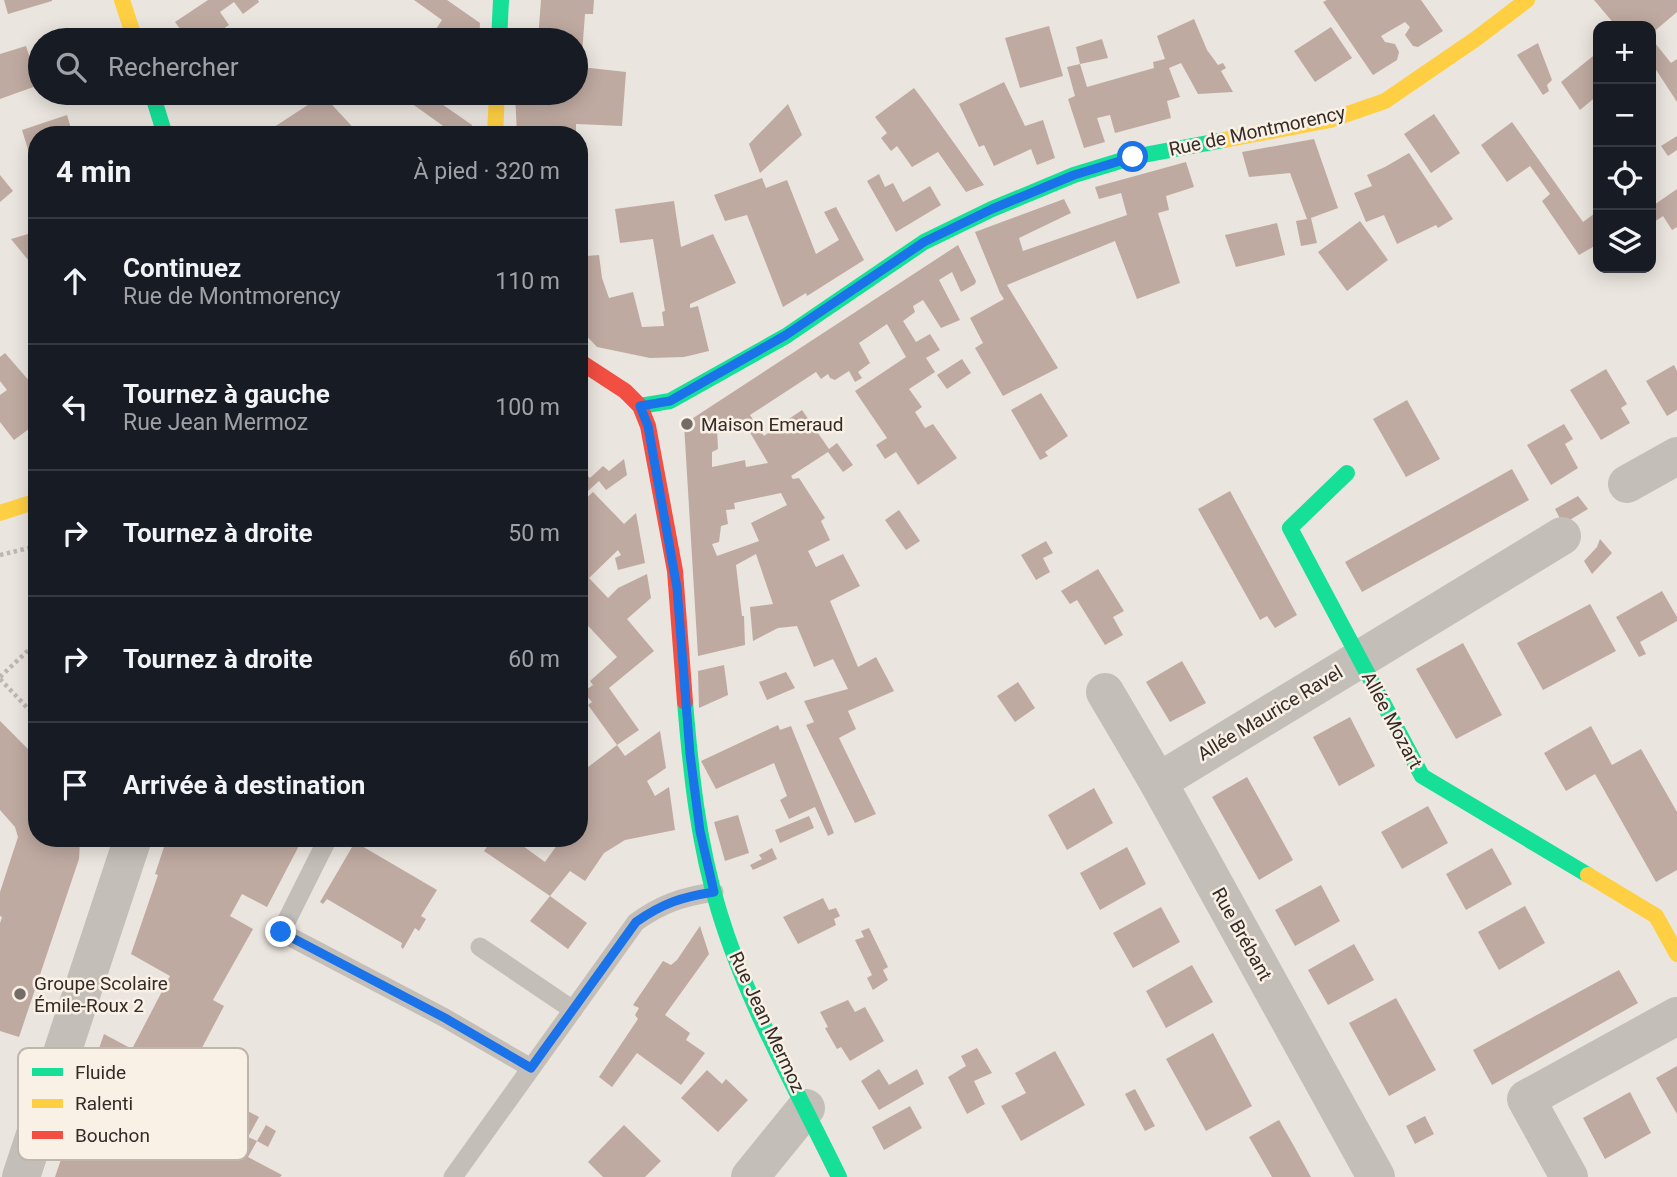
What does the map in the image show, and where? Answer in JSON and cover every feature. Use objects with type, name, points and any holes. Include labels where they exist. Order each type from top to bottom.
[{"type":"street","points":[[122,0],[131,28]]},
{"type":"street","points":[[500,28],[501,0]]},
{"type":"street","name":"Rue de Montmorency","points":[[640,406],[670,401],[775,342],[924,242],[992,209],[1074,175],[1133,157],[1331,120],[1385,101],[1527,0]]},
{"type":"street","points":[[156,105],[162,126]]},
{"type":"street","points":[[495,126],[496,105]]},
{"type":"street","points":[[588,366],[625,391],[640,406]]},
{"type":"street","name":"Rue Jean Mermoz","points":[[640,406],[648,426],[677,588],[690,754],[700,831],[714,892],[746,986],[839,1177]]},
{"type":"street","points":[[1627,484],[1677,456]]},
{"type":"street","name":"Allée Mozart","points":[[1347,473],[1290,527],[1422,776],[1656,916],[1677,954]]},
{"type":"street","points":[[0,513],[28,504]]},
{"type":"street","name":"Allée Maurice Ravel","points":[[1158,782],[1562,536]]},
{"type":"street","name":"Rue Brébant","points":[[1105,692],[1158,782],[1376,1177]]},
{"type":"street","points":[[64,1048],[130,847]]},
{"type":"street","points":[[1569,1177],[1526,1099],[1677,1016]]},
{"type":"street","points":[[750,1177],[806,1108]]},
{"type":"street","points":[[21,1177],[27,1160]]},
{"type":"lane","points":[[324,847],[281,932],[445,1018],[531,1068]]},
{"type":"lane","points":[[453,1177],[636,922],[658,907],[682,897],[714,892]]},
{"type":"lane","points":[[480,947],[573,1010]]},
{"type":"path","points":[[0,555],[28,548]]},
{"type":"path","points":[[28,651],[0,678],[28,708]]},
{"type":"building","points":[[4,0],[52,0],[52,1],[8,14]]},
{"type":"building","points":[[208,0],[259,2],[243,14],[234,2],[220,12],[229,25],[225,28],[179,28],[175,22]]},
{"type":"building","points":[[414,0],[447,0],[480,23],[480,28],[437,28],[442,20]]},
{"type":"building","points":[[541,0],[594,0],[593,14],[585,14],[584,28],[539,28]]},
{"type":"building","points":[[1421,0],[1443,31],[1418,47],[1413,46],[1405,35],[1410,27],[1405,22],[1381,36],[1385,42],[1395,44],[1399,52],[1397,60],[1373,75],[1323,2]]},
{"type":"building","points":[[1594,0],[1677,0],[1677,12],[1656,30],[1656,21],[1612,21]]},
{"type":"building","points":[[1194,19],[1207,50],[1218,65],[1223,63],[1226,68],[1221,71],[1233,92],[1198,94],[1181,63],[1169,68],[1180,97],[1167,101],[1171,118],[1115,133],[1110,115],[1097,118],[1105,142],[1084,148],[1068,99],[1075,96],[1067,67],[1080,64],[1087,87],[1154,68],[1153,62],[1165,59],[1157,36]]},
{"type":"building","points":[[1049,26],[1063,76],[1020,88],[1005,38]]},
{"type":"building","points":[[1331,27],[1352,58],[1315,82],[1294,51]]},
{"type":"building","points":[[1102,39],[1108,58],[1080,64],[1076,47]]},
{"type":"building","points":[[1538,43],[1552,80],[1547,85],[1549,91],[1543,95],[1517,55]]},
{"type":"building","points":[[1656,44],[1671,63],[1677,59],[1677,102],[1656,70]]},
{"type":"building","points":[[26,46],[28,52],[28,89],[0,99],[0,54]]},
{"type":"building","points":[[1593,56],[1593,99],[1580,110],[1561,82]]},
{"type":"building","points":[[588,68],[626,72],[622,126],[517,126],[516,105],[588,105]]},
{"type":"building","points":[[1004,82],[1025,126],[1043,120],[1055,158],[1037,165],[1031,149],[994,166],[984,145],[979,147],[959,104]]},
{"type":"building","points":[[914,88],[984,185],[966,192],[938,152],[912,167],[897,146],[891,151],[881,138],[887,133],[875,117]]},
{"type":"building","points":[[788,104],[802,135],[760,173],[749,144]]},
{"type":"building","points":[[308,105],[332,105],[352,126],[276,126]]},
{"type":"building","points":[[414,105],[443,105],[472,125],[443,126]]},
{"type":"building","points":[[1434,114],[1460,153],[1431,173],[1404,134]]},
{"type":"building","points":[[67,115],[70,126],[34,126]]},
{"type":"building","points":[[1512,122],[1583,222],[1593,215],[1593,247],[1579,255],[1542,201],[1550,194],[1530,166],[1507,182],[1481,145]]},
{"type":"building","points":[[28,128],[28,149],[22,130]]},
{"type":"building","points":[[1677,136],[1677,150],[1668,156],[1661,146]]},
{"type":"building","points":[[1314,139],[1338,208],[1311,218],[1317,243],[1301,246],[1296,221],[1307,219],[1290,173],[1249,177],[1242,152]]},
{"type":"building","points":[[1409,153],[1453,219],[1438,228],[1436,225],[1397,244],[1384,215],[1366,222],[1354,193],[1372,186],[1367,175]]},
{"type":"building","points":[[1186,162],[1194,187],[1166,196],[1169,210],[1158,213],[1180,283],[1137,299],[1115,241],[1007,285],[1058,368],[1003,396],[975,348],[983,343],[970,318],[1004,299],[975,232],[1064,199],[1071,213],[1019,238],[1023,251],[1127,215],[1121,193],[1099,199],[1095,187]]},
{"type":"building","points":[[879,174],[885,187],[893,183],[903,202],[930,186],[941,205],[896,232],[867,181]]},
{"type":"building","points":[[0,175],[13,191],[0,202]]},
{"type":"building","points":[[762,178],[766,188],[787,180],[816,254],[839,240],[824,212],[836,207],[864,260],[807,296],[806,293],[783,307],[747,215],[725,221],[714,195]]},
{"type":"building","points":[[1677,189],[1677,227],[1672,230],[1663,216],[1656,221],[1656,204]]},
{"type":"building","points":[[674,201],[681,247],[713,234],[736,283],[690,304],[690,308],[698,306],[709,351],[684,357],[650,358],[597,347],[588,338],[588,256],[599,255],[602,278],[609,298],[633,292],[642,327],[664,326],[662,312],[665,311],[653,239],[620,243],[615,209]]},
{"type":"building","points":[[1360,221],[1388,260],[1347,291],[1318,252]]},
{"type":"building","points":[[1277,223],[1285,255],[1236,267],[1225,235]]},
{"type":"building","points":[[28,234],[28,260],[11,239]]},
{"type":"building","points":[[958,245],[976,281],[975,284],[961,292],[952,272],[939,280],[960,320],[941,328],[923,300],[913,306],[915,312],[903,321],[916,342],[930,334],[940,350],[926,358],[935,372],[909,389],[922,407],[915,412],[925,428],[933,424],[957,458],[918,485],[896,452],[885,459],[876,445],[887,438],[855,391],[906,357],[887,324],[859,343],[870,363],[858,372],[862,378],[855,382],[849,371],[835,380],[828,374],[821,379],[816,372],[750,415],[764,436],[802,410],[829,449],[837,443],[853,465],[843,472],[828,452],[791,476],[793,479],[799,478],[825,518],[821,521],[830,540],[808,551],[816,567],[843,554],[860,586],[830,601],[858,667],[876,657],[894,691],[848,711],[856,729],[839,738],[876,814],[855,823],[806,725],[814,722],[804,701],[848,689],[833,659],[814,667],[797,626],[778,628],[753,641],[750,607],[773,604],[756,554],[736,565],[744,616],[745,645],[698,656],[684,424]],"holes":[[[742,419],[768,463],[746,467],[745,460],[712,467],[712,452],[718,449],[717,428]],[[781,493],[787,505],[751,523],[759,541],[717,556],[712,544],[719,542],[721,526],[728,524],[726,510],[735,509],[734,503]]]},
{"type":"building","points":[[5,353],[28,380],[28,430],[14,440],[0,422],[0,395],[7,390],[0,381],[0,357]]},
{"type":"building","points":[[962,359],[971,373],[947,389],[937,375]]},
{"type":"building","points":[[1674,365],[1677,371],[1677,410],[1667,416],[1646,381]]},
{"type":"building","points":[[1606,369],[1627,404],[1621,408],[1630,423],[1601,440],[1570,390]]},
{"type":"building","points":[[1041,393],[1068,436],[1045,452],[1048,456],[1040,460],[1011,410]]},
{"type":"building","points":[[1407,400],[1440,459],[1406,477],[1373,419]]},
{"type":"building","points":[[1564,424],[1573,439],[1565,444],[1578,468],[1551,485],[1527,445]]},
{"type":"building","points":[[624,459],[627,475],[606,490],[599,481],[588,491],[588,476],[590,478],[603,466],[609,471]]},
{"type":"building","points":[[1512,469],[1529,500],[1362,592],[1345,562]]},
{"type":"building","points":[[1230,491],[1297,615],[1275,628],[1267,616],[1260,620],[1198,509]]},
{"type":"building","points":[[593,492],[624,524],[636,513],[645,563],[618,570],[615,558],[621,555],[618,550],[589,578],[608,598],[618,588],[647,574],[651,598],[627,619],[654,651],[609,688],[639,730],[617,745],[588,705],[592,702],[588,698],[588,688],[593,685],[590,681],[617,657],[588,626],[588,497]]},
{"type":"building","points":[[1578,496],[1588,509],[1563,524],[1555,509]]},
{"type":"building","points":[[899,510],[920,541],[906,550],[885,520]]},
{"type":"building","points":[[1600,539],[1612,553],[1592,574],[1584,561],[1597,547]]},
{"type":"building","points":[[1046,541],[1053,553],[1043,558],[1050,572],[1036,580],[1021,555]]},
{"type":"building","points":[[1098,569],[1124,611],[1113,617],[1123,635],[1105,645],[1077,600],[1070,604],[1061,591]]},
{"type":"building","points":[[1662,591],[1677,621],[1640,642],[1646,654],[1639,657],[1616,617]]},
{"type":"building","points":[[1590,604],[1616,651],[1543,690],[1517,643]]},
{"type":"building","points":[[1463,643],[1502,715],[1456,739],[1416,669]]},
{"type":"building","points":[[1182,661],[1206,703],[1170,722],[1146,682]]},
{"type":"building","points":[[724,665],[728,695],[699,708],[698,671]]},
{"type":"building","points":[[786,672],[795,688],[767,700],[759,682]]},
{"type":"building","points":[[1018,682],[1035,708],[1015,722],[997,696]]},
{"type":"building","points":[[1350,717],[1375,766],[1339,786],[1313,737]]},
{"type":"building","points":[[0,721],[28,749],[28,847],[80,847],[79,859],[19,1037],[0,1031],[0,892],[18,837],[15,827],[0,810]]},
{"type":"building","points":[[778,725],[780,730],[791,726],[834,833],[828,836],[815,807],[789,819],[780,800],[787,796],[774,763],[716,789],[701,761]]},
{"type":"building","points":[[1591,726],[1612,765],[1641,749],[1677,812],[1677,870],[1656,882],[1595,774],[1566,791],[1544,753]]},
{"type":"building","points":[[660,731],[666,768],[647,781],[655,796],[669,787],[675,830],[625,840],[604,853],[585,881],[570,871],[550,896],[484,851],[487,847],[524,847],[545,862],[556,847],[588,847],[588,767],[617,745],[625,756]]},
{"type":"building","points":[[1247,777],[1293,860],[1259,880],[1212,797]]},
{"type":"building","points":[[1094,788],[1113,823],[1067,850],[1048,815]]},
{"type":"building","points":[[1428,806],[1448,843],[1402,869],[1381,832]]},
{"type":"building","points":[[738,815],[749,853],[725,861],[714,822]]},
{"type":"building","points":[[809,816],[814,828],[780,843],[775,830]]},
{"type":"building","points":[[164,847],[298,847],[267,907],[242,894],[230,916],[253,929],[213,1000],[224,1006],[202,1048],[133,1048],[170,976],[131,954],[158,875],[155,874]]},
{"type":"building","points":[[352,847],[364,847],[437,890],[421,916],[426,919],[419,931],[415,928],[403,949],[402,943],[327,899],[323,904],[320,902]]},
{"type":"building","points":[[1127,847],[1146,884],[1100,910],[1080,873]]},
{"type":"building","points":[[772,848],[777,859],[753,870],[750,865],[762,859],[759,855]]},
{"type":"building","points":[[1492,848],[1512,884],[1466,910],[1446,874]]},
{"type":"building","points":[[1321,885],[1340,921],[1295,946],[1275,910]]},
{"type":"building","points":[[550,896],[587,923],[568,949],[530,921]]},
{"type":"building","points":[[823,898],[829,910],[836,908],[840,916],[834,919],[836,925],[798,944],[783,917]]},
{"type":"building","points":[[1525,906],[1545,943],[1499,970],[1478,932]]},
{"type":"building","points":[[1161,907],[1180,942],[1133,968],[1113,933]]},
{"type":"building","points":[[700,926],[709,954],[665,1015],[690,1033],[686,1040],[705,1053],[681,1085],[637,1053],[612,1087],[599,1077],[638,1019],[635,1015],[639,1008],[633,1005],[663,961],[671,965],[677,960]]},
{"type":"building","points":[[869,928],[888,967],[883,970],[888,980],[873,990],[867,978],[872,975],[855,940],[864,937],[861,931]]},
{"type":"building","points":[[1354,944],[1374,980],[1328,1005],[1308,970]]},
{"type":"building","points":[[1192,965],[1213,1002],[1166,1028],[1146,991]]},
{"type":"building","points":[[1619,970],[1638,1003],[1492,1085],[1473,1050]]},
{"type":"building","points":[[1396,998],[1436,1070],[1389,1096],[1349,1023]]},
{"type":"building","points":[[848,1000],[855,1012],[865,1007],[884,1041],[850,1061],[841,1047],[837,1049],[825,1028],[828,1027],[820,1012]]},
{"type":"building","points":[[1213,1033],[1252,1106],[1206,1131],[1166,1059]]},
{"type":"building","points":[[104,1034],[130,1048],[99,1048]]},
{"type":"building","points":[[977,1048],[992,1073],[974,1081],[985,1104],[967,1114],[948,1077],[966,1066],[961,1056]]},
{"type":"building","points":[[1055,1051],[1085,1105],[1021,1141],[1001,1106],[1026,1093],[1015,1073]]},
{"type":"building","points":[[1677,1066],[1677,1114],[1656,1078]]},
{"type":"building","points":[[879,1069],[889,1085],[917,1069],[924,1084],[879,1110],[861,1081]]},
{"type":"building","points":[[707,1070],[722,1084],[726,1079],[748,1100],[718,1132],[681,1098]]},
{"type":"building","points":[[1135,1089],[1155,1126],[1145,1131],[1125,1094]]},
{"type":"building","points":[[1630,1092],[1651,1133],[1605,1159],[1583,1118]]},
{"type":"building","points":[[910,1106],[922,1128],[884,1150],[872,1127]]},
{"type":"building","points":[[248,1111],[259,1117],[248,1137]]},
{"type":"building","points":[[1425,1116],[1434,1134],[1415,1144],[1406,1126]]},
{"type":"building","points":[[1279,1120],[1311,1177],[1272,1177],[1249,1137]]},
{"type":"building","points":[[266,1125],[276,1131],[268,1147],[257,1141]]},
{"type":"building","points":[[624,1125],[661,1161],[645,1177],[603,1177],[588,1162]]},
{"type":"building","points":[[248,1137],[257,1141],[248,1157]]},
{"type":"building","points":[[248,1157],[282,1175],[280,1177],[55,1177],[61,1160],[248,1160]]},
{"type":"traffic: fast","points":[[500,28],[501,0]]},
{"type":"traffic: fast","points":[[156,105],[162,126]]},
{"type":"traffic: fast","points":[[640,406],[670,401],[786,336],[924,242],[992,209],[1074,175],[1133,157],[1224,140]]},
{"type":"traffic: fast","points":[[1347,473],[1290,528],[1422,776],[1588,875]]},
{"type":"traffic: fast","points":[[685,702],[701,834],[712,885],[730,946],[758,1013],[839,1177]]},
{"type":"traffic: slow","points":[[122,0],[131,28]]},
{"type":"traffic: slow","points":[[1224,140],[1330,120],[1385,101],[1527,0]]},
{"type":"traffic: slow","points":[[495,126],[496,105]]},
{"type":"traffic: slow","points":[[0,513],[28,504]]},
{"type":"traffic: slow","points":[[1588,875],[1656,916],[1677,954]]},
{"type":"traffic: jam","points":[[588,367],[625,391],[640,406],[648,426],[675,571],[685,702]]},
{"type":"place","name":"Maison Emeraud","points":[[687,424]]},
{"type":"place","name":"Groupe Scolaire Émile-Roux 2","points":[[20,994]]},
{"type":"route","points":[[281,932],[445,1018],[531,1068],[636,922],[658,907],[682,897],[714,892],[700,831],[690,754],[677,588],[648,426],[640,406],[670,401],[786,335],[924,242],[992,209],[1074,175],[1133,157]]}]
